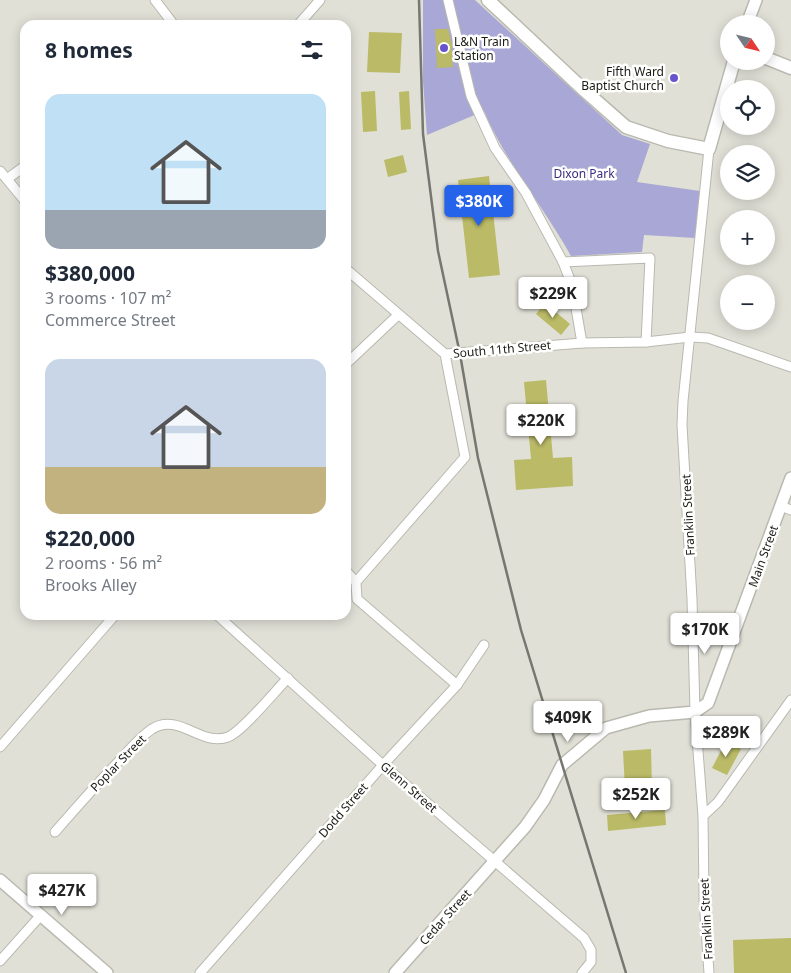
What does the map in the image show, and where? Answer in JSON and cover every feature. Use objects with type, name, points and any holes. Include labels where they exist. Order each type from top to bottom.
[{"type":"main road","points":[[488,0],[626,127],[668,141],[709,149]]},
{"type":"main road","points":[[775,62],[791,68]]},
{"type":"main road","name":"Franklin Street","points":[[709,149],[731,70]]},
{"type":"street","points":[[155,0],[170,20]]},
{"type":"street","points":[[302,20],[320,0]]},
{"type":"street","points":[[448,0],[472,96],[495,148],[526,193],[563,262],[572,285],[582,343]]},
{"type":"street","points":[[750,15],[756,0]]},
{"type":"street","name":"Franklin Street","points":[[708,973],[704,899],[703,816],[695,712],[691,590],[682,425],[709,149]]},
{"type":"street","points":[[7,179],[20,170]]},
{"type":"street","points":[[0,171],[20,196]]},
{"type":"street","points":[[563,262],[650,258],[646,342]]},
{"type":"street","name":"South 11th Street","points":[[351,273],[445,354],[582,343],[646,342],[690,336],[708,338],[791,367]]},
{"type":"street","points":[[351,359],[398,315]]},
{"type":"street","points":[[356,582],[465,457],[445,354]]},
{"type":"street","name":"Main Street","points":[[695,712],[708,703],[714,691],[786,508],[791,478]]},
{"type":"street","points":[[351,577],[356,582],[357,599],[457,684]]},
{"type":"street","points":[[0,747],[111,620]]},
{"type":"street","name":"Glenn Street","points":[[223,620],[383,764],[584,938],[591,950],[591,962],[582,973]]},
{"type":"street","name":"Dodd Street","points":[[200,973],[383,764],[457,684],[484,645]]},
{"type":"street","name":"Poplar Street","points":[[55,832],[131,748],[152,729],[164,724],[176,724],[216,740],[230,736],[288,678]]},
{"type":"street","points":[[703,816],[718,802],[791,700]]},
{"type":"street","name":"Cedar Street","points":[[394,973],[526,827],[544,800],[562,765],[606,728],[649,716],[695,712]]},
{"type":"street","points":[[0,880],[107,973]]},
{"type":"street","points":[[0,961],[42,916]]},
{"type":"green space","name":"Dixon Park","points":[[423,0],[475,0],[622,135],[650,144],[637,182],[700,191],[695,238],[644,235],[642,252],[571,256],[503,149],[484,111],[427,135],[423,81]]},
{"type":"building","name":"L&N Train Station","points":[[435,29],[448,29],[452,45],[453,67],[437,68]]},
{"type":"building","points":[[369,32],[402,33],[400,73],[367,72]]},
{"type":"building","points":[[375,91],[377,131],[363,132],[361,92]]},
{"type":"building","points":[[409,91],[411,129],[401,130],[399,92]]},
{"type":"building","points":[[403,155],[407,172],[388,177],[384,160]]},
{"type":"building","points":[[489,176],[500,275],[469,278],[458,180]]},
{"type":"building","points":[[545,303],[570,324],[561,335],[536,314]]},
{"type":"building","points":[[546,380],[553,458],[572,457],[573,486],[516,490],[514,460],[531,459],[524,382]]},
{"type":"building","points":[[726,741],[741,749],[727,775],[712,768]]},
{"type":"building","points":[[651,749],[652,787],[625,789],[623,751]]},
{"type":"building","points":[[665,810],[666,825],[608,831],[607,815]]},
{"type":"building","points":[[791,938],[791,973],[734,973],[733,940]]},
{"type":"railway","points":[[419,0],[423,134],[438,251],[460,354],[478,458],[521,630],[626,973]]},
{"type":"place","name":"L&N Train Station","points":[[444,48]]},
{"type":"place","name":"Fifth Ward Baptist Church","points":[[674,78]]}]
